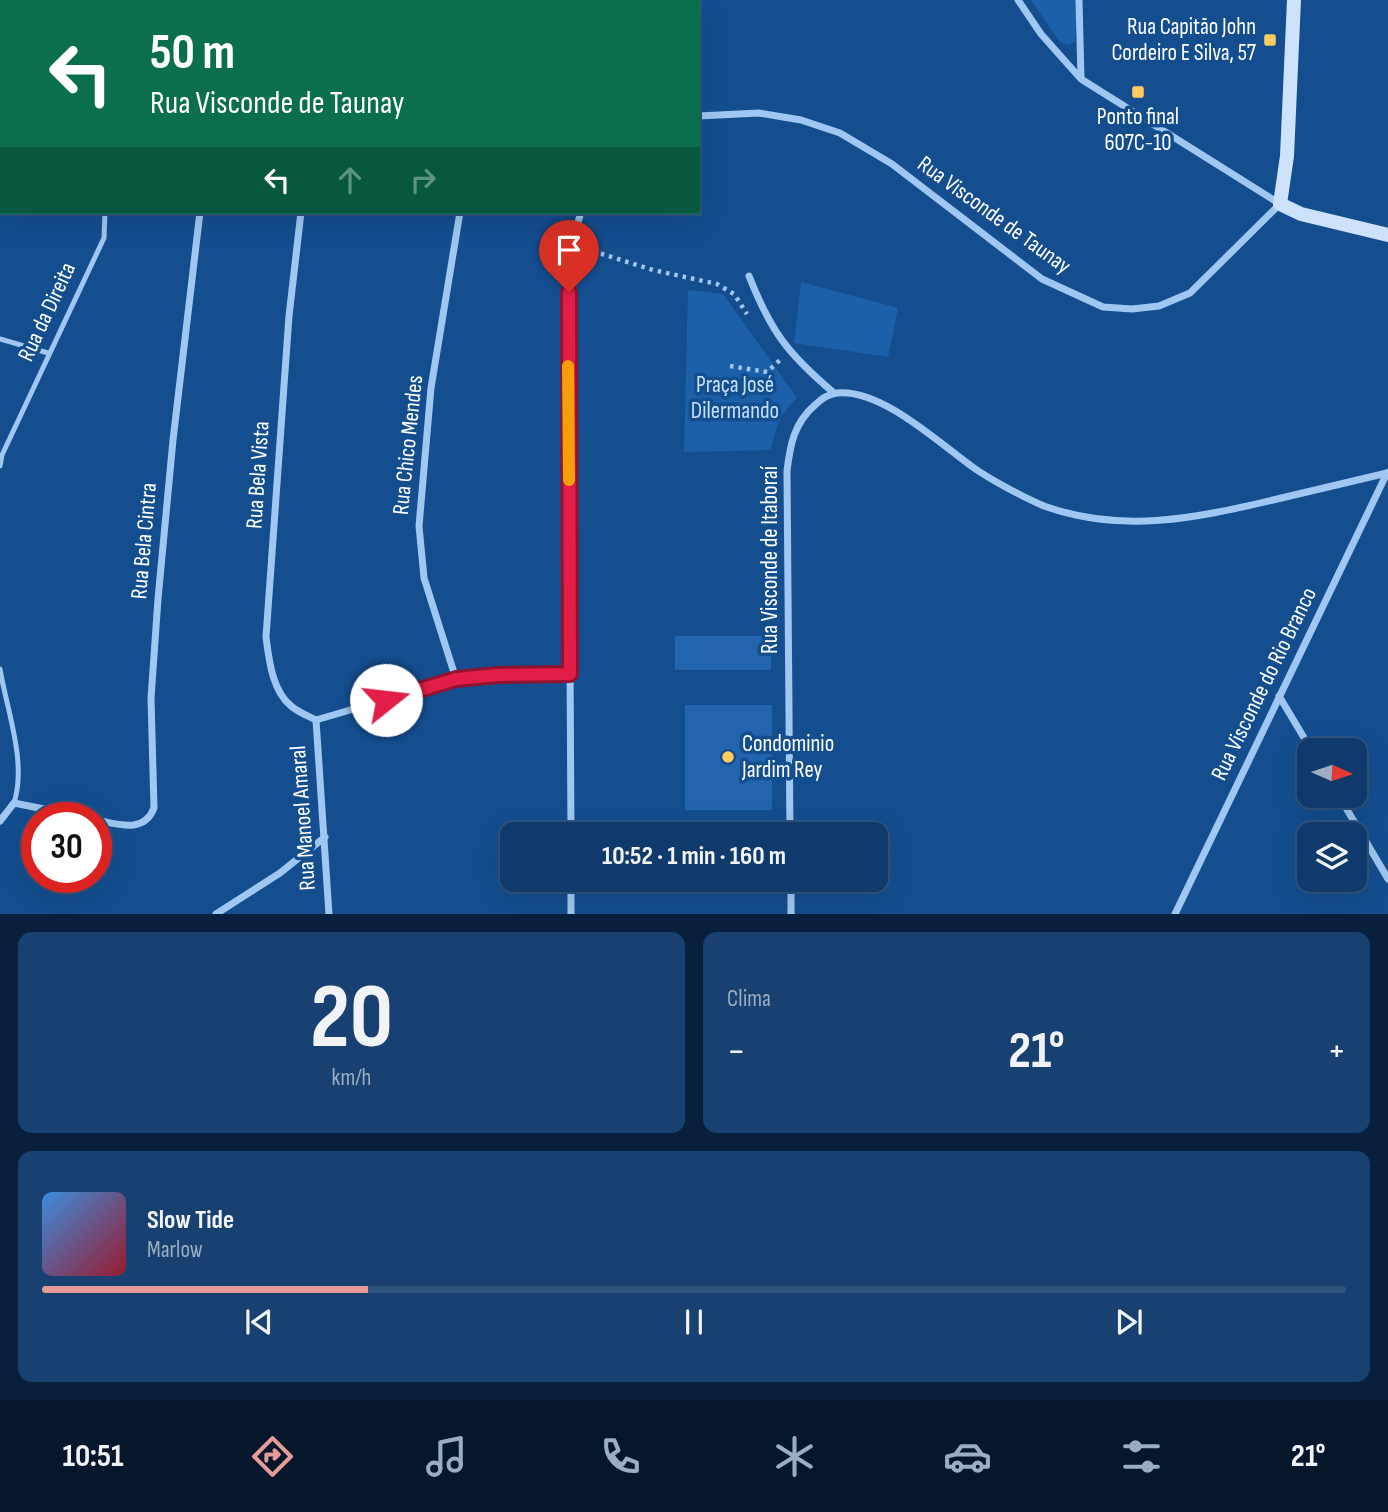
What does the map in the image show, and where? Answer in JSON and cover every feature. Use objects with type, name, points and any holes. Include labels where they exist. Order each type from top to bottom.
[{"type":"street","points":[[1018,0],[1041,34],[1081,79],[1280,204],[1301,214],[1388,235]]},
{"type":"street","points":[[1080,0],[1081,79]]},
{"type":"street","points":[[1280,204],[1287,156],[1294,0]]},
{"type":"street","name":"Rua Visconde de Taunay","points":[[700,116],[759,113],[801,120],[840,132],[892,164],[1042,279],[1103,307],[1132,309],[1159,306],[1190,293],[1280,204]]},
{"type":"street","name":"Rua Bela Cintra","points":[[112,823],[138,825],[151,817],[154,808],[151,698],[158,599],[173,440],[200,214]]},
{"type":"street","name":"Rua Bela Vista","points":[[301,214],[289,316],[266,637],[270,670],[282,696],[290,706],[316,720]]},
{"type":"street","name":"Rua Chico Mendes","points":[[456,679],[424,578],[419,526],[431,388],[460,214]]},
{"type":"street","points":[[570,822],[568,313],[570,249],[580,214]]},
{"type":"street","points":[[1370,232],[1388,243]]},
{"type":"street","points":[[749,276],[776,334],[804,367],[834,393],[850,392],[864,396],[907,417],[976,469],[1043,505],[1095,519],[1134,522],[1185,519],[1388,473]]},
{"type":"street","name":"Rua Visconde de Itaboraí","points":[[790,822],[787,471],[790,446],[796,428],[806,412],[834,393]]},
{"type":"street","name":"Rua Visconde do Rio Branco","points":[[1175,914],[1388,473]]},
{"type":"street","points":[[316,720],[456,679],[498,675],[570,674]]},
{"type":"street","points":[[1279,696],[1304,738]]},
{"type":"street","name":"Rua Manoel Amaral","points":[[316,720],[329,914]]},
{"type":"street","points":[[0,821],[14,803],[21,804]]},
{"type":"street","points":[[1346,808],[1388,879]]},
{"type":"street","points":[[216,914],[280,873],[325,837]]},
{"type":"street","points":[[571,892],[571,914]]},
{"type":"street","points":[[791,892],[791,914]]},
{"type":"lane","name":"Rua da Direita","points":[[0,466],[2,455],[48,353],[104,238],[105,214]]},
{"type":"lane","points":[[0,339],[48,353]]},
{"type":"lane","points":[[0,669],[19,768],[14,803]]},
{"type":"path","points":[[570,249],[602,254],[653,270],[717,284],[734,294],[749,317]]},
{"type":"path","points":[[773,349],[786,365]]},
{"type":"path","points":[[730,366],[767,372],[781,359]]},
{"type":"green space","points":[[1031,0],[1077,0],[1075,42],[1067,45],[1060,42]]},
{"type":"green space","points":[[801,282],[898,308],[888,357],[794,343]]},
{"type":"green space","name":"Praça José Dilermando","points":[[688,290],[723,294],[797,398],[779,421],[771,450],[684,452]]},
{"type":"building","points":[[675,636],[772,636],[771,670],[675,670]]},
{"type":"building","name":"Condominio Jardim Rey","points":[[685,705],[772,705],[772,810],[685,810]]},
{"type":"slow traffic","points":[[568,366],[569,480]]},
{"type":"place","name":"Rua Capitão John Cordeiro E Silva, 57","points":[[1270,40]]},
{"type":"place","name":"Ponto final 607C-10","points":[[1138,92]]},
{"type":"place","name":"Condominio Jardim Rey","points":[[728,757]]},
{"type":"route","points":[[386,700],[456,679],[498,675],[570,674],[569,292]]}]
